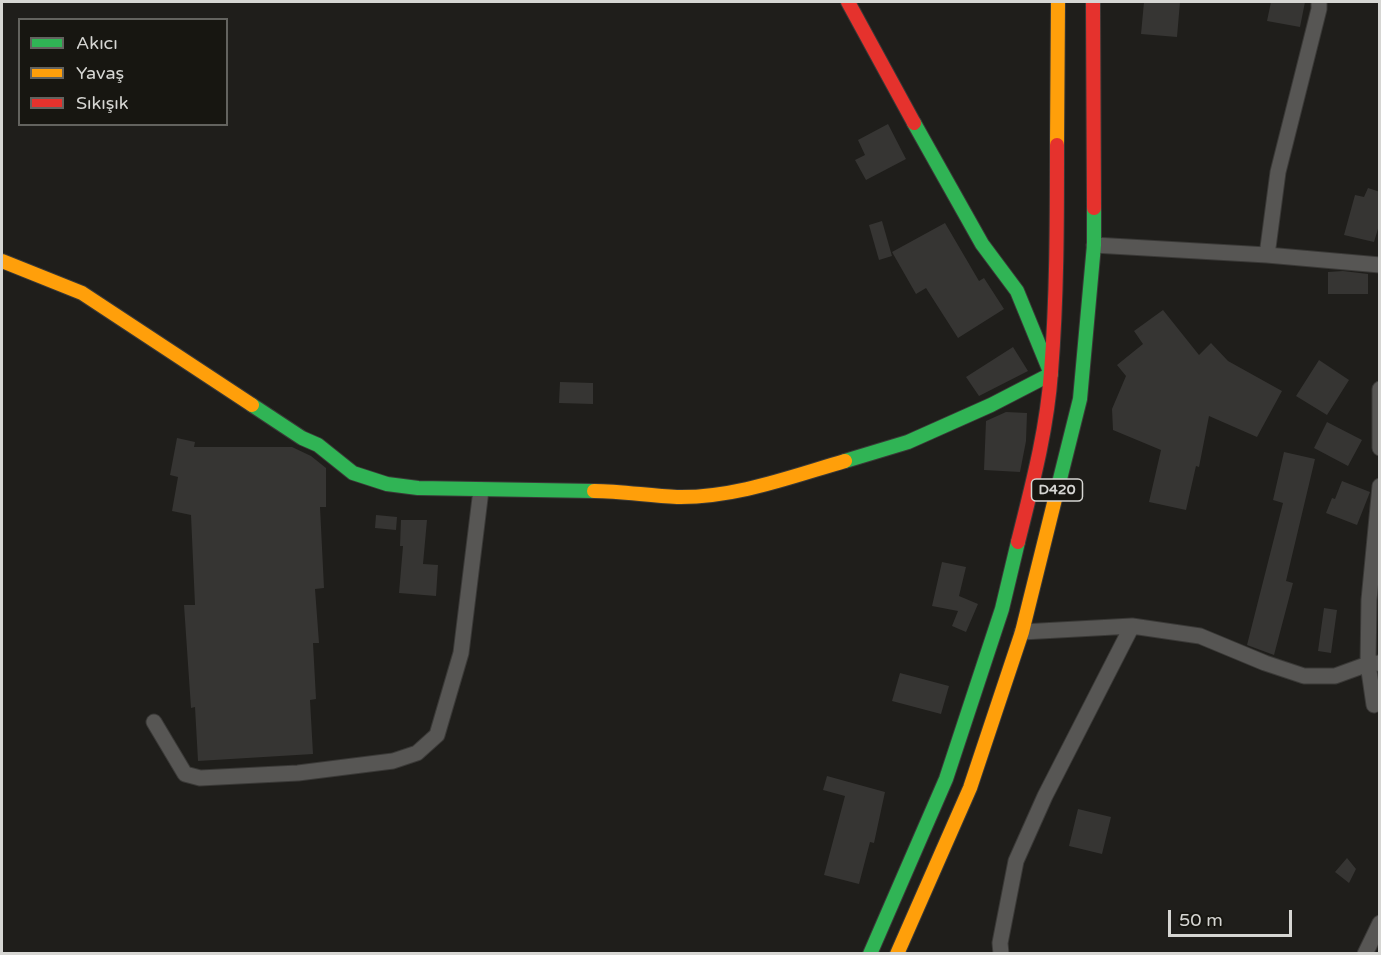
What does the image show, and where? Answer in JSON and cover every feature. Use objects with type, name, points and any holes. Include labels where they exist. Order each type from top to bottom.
[{"type":"main road","points":[[2,261],[82,293],[302,438],[318,445],[353,473],[387,484],[418,488],[481,490],[622,491],[677,497],[723,494],[756,487],[908,442],[991,405],[1051,374],[1017,291],[982,244],[848,2]]},
{"type":"main road","name":"D420","points":[[870,954],[946,779],[1002,609],[1039,459],[1051,374],[1057,253],[1058,2]]},
{"type":"main road","name":"D420","points":[[897,954],[970,788],[1022,632],[1080,399],[1094,245],[1093,2]]},
{"type":"street","points":[[1268,255],[1278,172],[1319,2]]},
{"type":"street","points":[[1094,245],[1268,255],[1380,265]]},
{"type":"street","points":[[1380,389],[1380,448]]},
{"type":"street","points":[[1374,705],[1374,664],[1369,600],[1380,486]]},
{"type":"street","points":[[154,722],[184,774],[200,778],[298,773],[393,761],[417,753],[437,735],[461,653],[481,490]]},
{"type":"street","points":[[1022,632],[1132,626],[1200,636],[1265,663],[1304,676],[1335,676],[1374,664]]},
{"type":"street","points":[[1001,954],[1000,943],[1016,861],[1045,796],[1132,626]]},
{"type":"street","points":[[1365,954],[1380,923]]},
{"type":"building","points":[[1144,2],[1180,2],[1177,37],[1141,34]]},
{"type":"building","points":[[1271,2],[1305,2],[1300,27],[1267,21]]},
{"type":"building","points":[[888,124],[906,159],[866,180],[855,160],[865,155],[858,140]]},
{"type":"building","points":[[1368,188],[1380,192],[1380,222],[1374,242],[1344,235],[1355,195],[1364,197]]},
{"type":"building","points":[[882,221],[892,256],[879,260],[869,225]]},
{"type":"building","points":[[945,223],[979,281],[984,278],[1004,309],[958,338],[926,288],[916,294],[892,252]]},
{"type":"building","points":[[1328,272],[1368,274],[1368,294],[1328,294]]},
{"type":"building","points":[[1163,310],[1199,355],[1211,343],[1228,361],[1282,391],[1257,437],[1209,416],[1199,467],[1196,466],[1186,510],[1149,502],[1161,450],[1113,430],[1112,409],[1126,376],[1117,365],[1143,344],[1134,331]]},
{"type":"building","points":[[1013,347],[1028,371],[979,396],[966,377]]},
{"type":"building","points":[[1319,360],[1349,380],[1327,415],[1296,396]]},
{"type":"building","points":[[560,382],[593,383],[593,404],[559,403]]},
{"type":"building","points":[[1006,412],[1027,413],[1026,441],[1020,472],[984,470],[986,421]]},
{"type":"building","points":[[1327,422],[1362,440],[1348,466],[1314,448]]},
{"type":"building","points":[[177,438],[195,442],[194,447],[292,447],[311,456],[326,468],[326,507],[320,507],[324,588],[315,589],[319,643],[313,643],[316,699],[310,700],[313,754],[198,761],[195,707],[191,708],[184,605],[195,605],[191,515],[172,511],[178,477],[170,475]]},
{"type":"building","points":[[1284,452],[1315,459],[1286,581],[1293,583],[1274,655],[1247,645],[1283,503],[1273,500]]},
{"type":"building","points":[[1342,481],[1370,492],[1357,525],[1326,513]]},
{"type":"building","points":[[376,515],[397,517],[396,530],[375,528]]},
{"type":"building","points":[[401,520],[427,520],[423,564],[438,565],[436,596],[399,593],[403,546],[400,546]]},
{"type":"building","points":[[942,562],[966,567],[959,596],[978,604],[966,632],[952,626],[958,611],[932,606]]},
{"type":"building","points":[[1324,608],[1337,610],[1331,653],[1318,651]]},
{"type":"building","points":[[900,673],[949,686],[941,714],[892,701]]},
{"type":"building","points":[[827,776],[885,792],[874,843],[870,842],[859,884],[824,875],[845,796],[823,790]]},
{"type":"building","points":[[1078,809],[1111,817],[1102,854],[1069,846]]},
{"type":"building","points":[[1347,858],[1356,869],[1349,883],[1335,872]]},
{"type":"traffic: fast","points":[[845,461],[908,442],[991,405],[1051,374],[1017,291],[982,244],[914,123]]},
{"type":"traffic: fast","points":[[1057,491],[1080,399],[1094,245],[1094,208]]},
{"type":"traffic: fast","points":[[252,405],[302,438],[318,445],[353,473],[387,484],[418,488],[594,491]]},
{"type":"traffic: fast","points":[[870,954],[946,779],[1002,609],[1018,542]]},
{"type":"traffic: slow","points":[[1057,145],[1058,2]]},
{"type":"traffic: slow","points":[[2,261],[82,293],[252,405]]},
{"type":"traffic: slow","points":[[594,491],[677,497],[720,494],[762,485],[845,461]]},
{"type":"traffic: slow","points":[[897,954],[970,788],[1022,632],[1057,491]]},
{"type":"traffic: jam","points":[[848,2],[914,123]]},
{"type":"traffic: jam","points":[[1093,2],[1094,208]]},
{"type":"traffic: jam","points":[[1018,542],[1038,458],[1049,394],[1056,287],[1057,145]]}]
